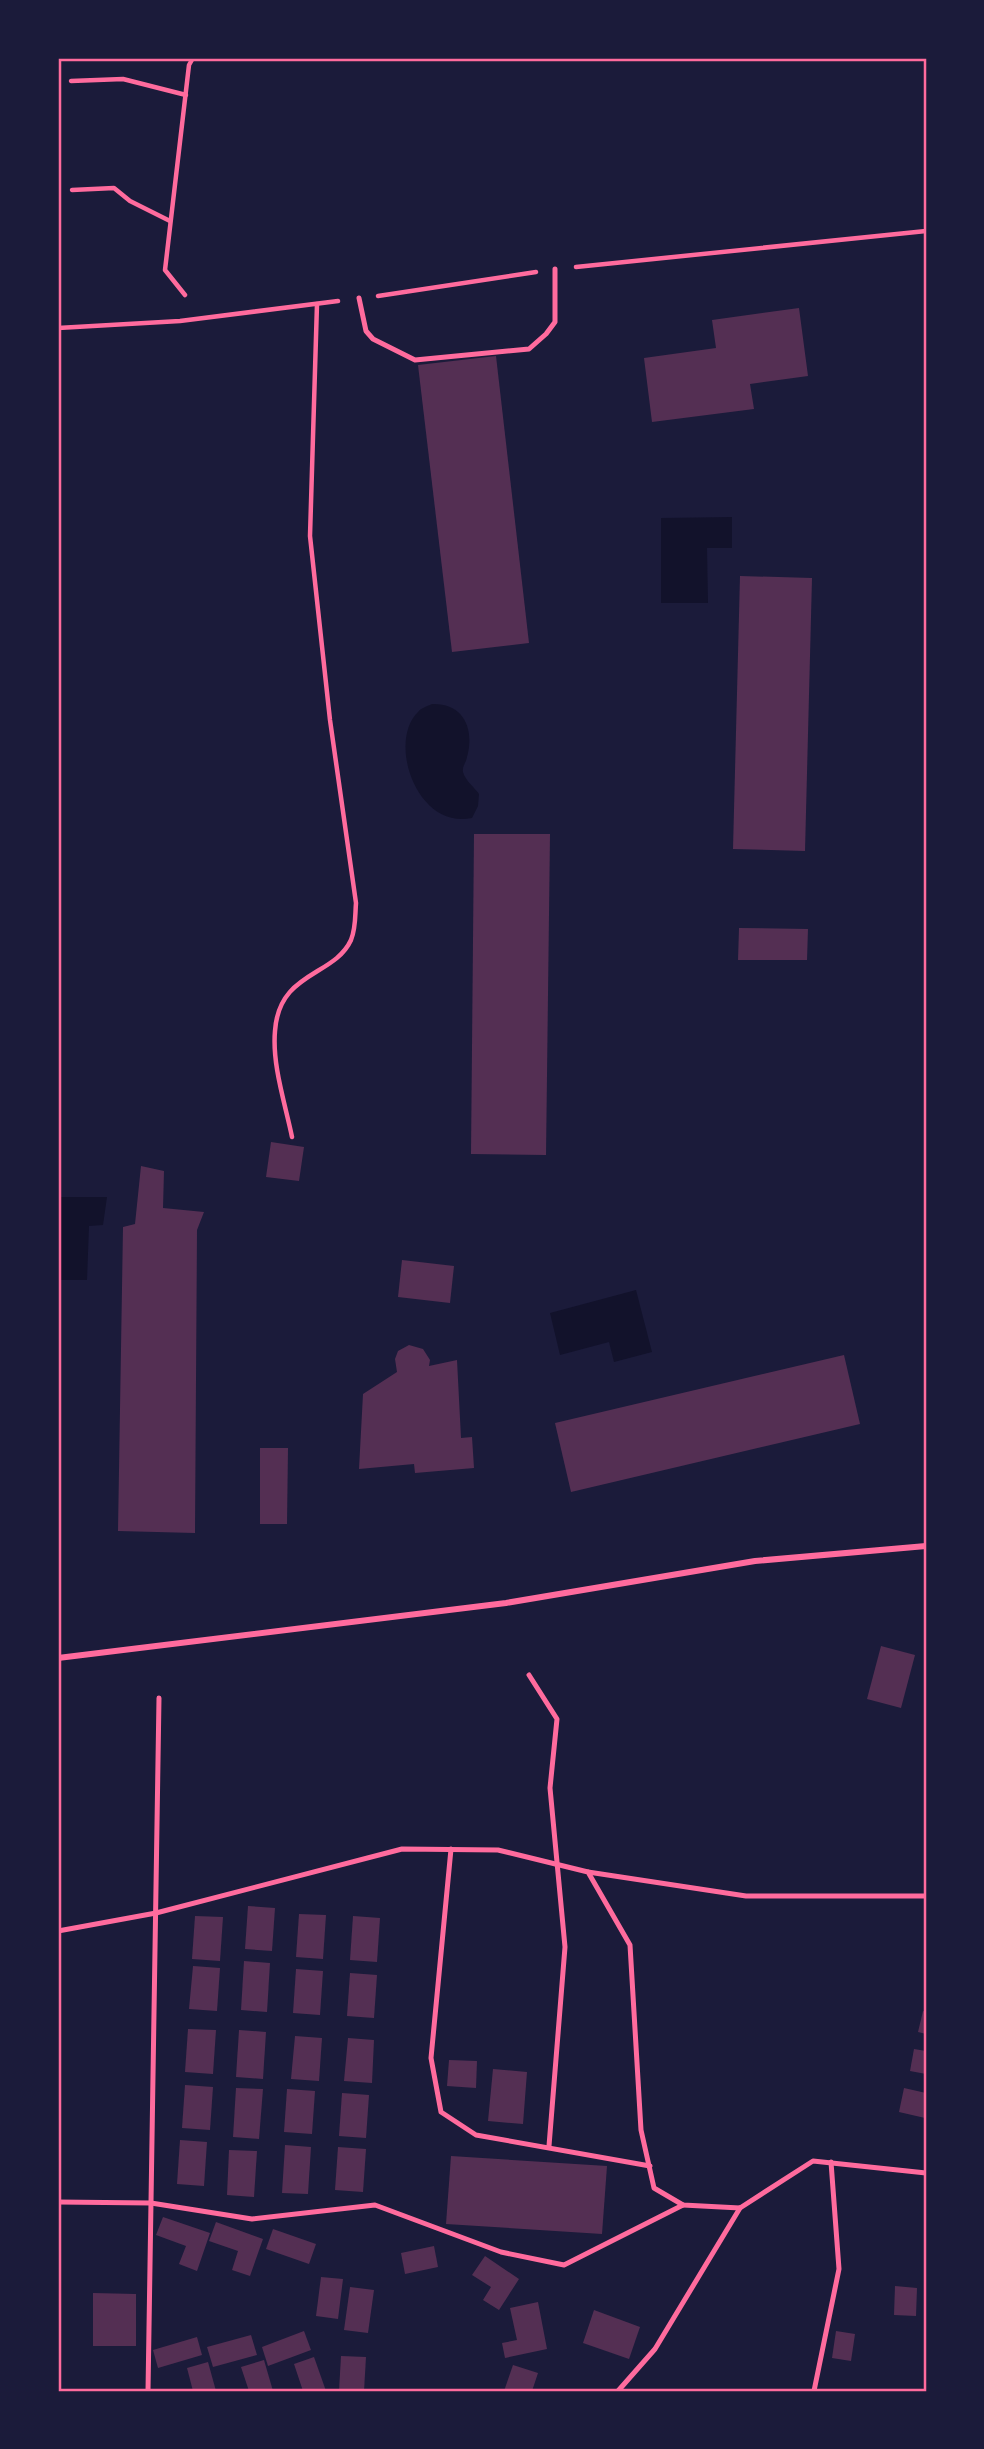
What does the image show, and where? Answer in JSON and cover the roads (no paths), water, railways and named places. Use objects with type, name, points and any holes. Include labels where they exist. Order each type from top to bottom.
[{"type":"street","points":[[58,1658],[506,1603],[755,1562],[926,1546]]},
{"type":"lane","points":[[359,298],[366,331],[373,340],[415,360],[528,349],[546,334],[555,322],[555,270]]},
{"type":"lane","points":[[529,1675],[557,1719],[550,1788],[565,1947],[550,2146]]},
{"type":"lane","points":[[148,2391],[159,1698]]},
{"type":"lane","points":[[58,1931],[156,1913],[402,1849],[498,1850],[588,1872],[746,1896],[926,1896]]},
{"type":"lane","points":[[451,1849],[432,2058],[441,2112],[476,2136],[550,2146],[650,2166]]},
{"type":"lane","points":[[588,1872],[630,1945],[641,2130],[654,2188],[683,2205],[740,2208]]},
{"type":"lane","points":[[618,2391],[655,2349],[740,2208],[813,2161],[926,2173]]},
{"type":"lane","points":[[814,2391],[839,2269],[831,2162]]},
{"type":"lane","points":[[58,2202],[151,2203],[252,2219],[375,2205],[501,2252],[564,2265],[683,2205]]}]
